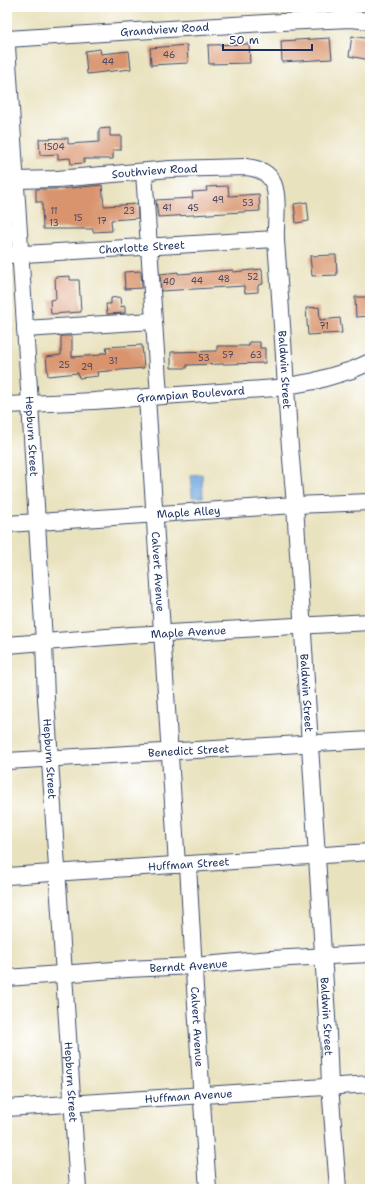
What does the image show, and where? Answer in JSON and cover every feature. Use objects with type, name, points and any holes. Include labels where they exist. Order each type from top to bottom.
[{"type":"street","name":"Grandview Road","points":[[7,39],[274,22],[351,19],[370,21]]},
{"type":"street","name":"Hepburn Street","points":[[7,46],[10,110],[16,180],[14,255],[25,329],[44,642],[46,699],[78,1189]]},
{"type":"street","name":"Southview Road","points":[[16,180],[57,179],[228,167],[255,168],[269,176],[273,181],[276,196]]},
{"type":"street","name":"Calvert Avenue","points":[[144,172],[154,321],[153,396],[155,515],[169,752],[194,966],[208,1189]]},
{"type":"street","name":"Baldwin Street","points":[[276,196],[276,239],[303,626],[330,1086],[338,1189]]},
{"type":"street","name":"Charlotte Street","points":[[14,255],[276,239]]},
{"type":"street","points":[[25,329],[154,321]]},
{"type":"street","name":"Grampian Boulevard","points":[[7,405],[242,392],[286,387],[315,381],[352,370],[370,362]]},
{"type":"street","name":"Maple Alley","points":[[7,524],[295,505],[370,502]]},
{"type":"street","name":"Maple Avenue","points":[[7,645],[162,633],[370,622]]},
{"type":"street","name":"Benedict Street","points":[[7,762],[370,740]]},
{"type":"street","name":"Huffman Street","points":[[7,876],[58,874],[370,852]]},
{"type":"street","name":"Berndt Avenue","points":[[7,978],[127,969],[194,966],[270,959],[370,954]]},
{"type":"street","name":"Huffman Avenue","points":[[7,1108],[370,1084]]},
{"type":"water","points":[[202,474],[203,497],[192,497],[191,475]]},
{"type":"building","points":[[352,36],[370,39],[370,60],[349,56]]},
{"type":"building","points":[[330,38],[332,59],[282,62],[281,41]]},
{"type":"building","points":[[249,44],[250,63],[209,64],[208,45]]},
{"type":"building","points":[[187,45],[188,63],[151,65],[150,48]]},
{"type":"building","points":[[100,49],[101,54],[129,51],[131,69],[87,74],[85,51]]},
{"type":"building","points":[[110,128],[110,136],[121,136],[121,150],[113,150],[113,159],[84,159],[84,163],[71,164],[70,158],[58,159],[58,154],[40,155],[39,139],[68,138],[68,144],[99,142],[99,129]]},
{"type":"building","points":[[102,185],[104,206],[137,204],[138,218],[111,220],[112,231],[93,232],[93,229],[43,229],[42,202],[36,202],[36,189],[61,189]]},
{"type":"building","points":[[228,186],[229,196],[259,194],[260,211],[158,217],[156,200],[193,198],[192,192],[207,191],[206,187]]},
{"type":"building","points":[[307,202],[309,221],[296,223],[294,204]]},
{"type":"building","points":[[336,255],[337,275],[312,276],[310,256]]},
{"type":"building","points":[[262,269],[263,284],[258,285],[258,292],[245,293],[244,286],[161,291],[160,274],[233,270],[233,272]]},
{"type":"building","points":[[141,271],[142,288],[125,289],[124,272]]},
{"type":"building","points":[[70,276],[70,280],[79,280],[81,312],[51,314],[50,300],[56,299],[55,277]]},
{"type":"building","points":[[120,297],[121,307],[125,306],[125,313],[107,314],[106,304],[111,304],[111,298]]},
{"type":"building","points":[[355,297],[370,297],[370,316],[356,317]]},
{"type":"building","points":[[319,307],[320,320],[340,318],[342,333],[308,335],[306,308]]},
{"type":"building","points":[[61,336],[72,336],[72,357],[107,353],[106,347],[142,345],[144,368],[97,372],[98,376],[79,378],[78,373],[48,376],[46,357],[61,355]]},
{"type":"building","points":[[249,342],[260,342],[260,348],[265,348],[265,363],[187,365],[187,368],[171,368],[171,352],[217,351],[217,346],[249,346]]}]
